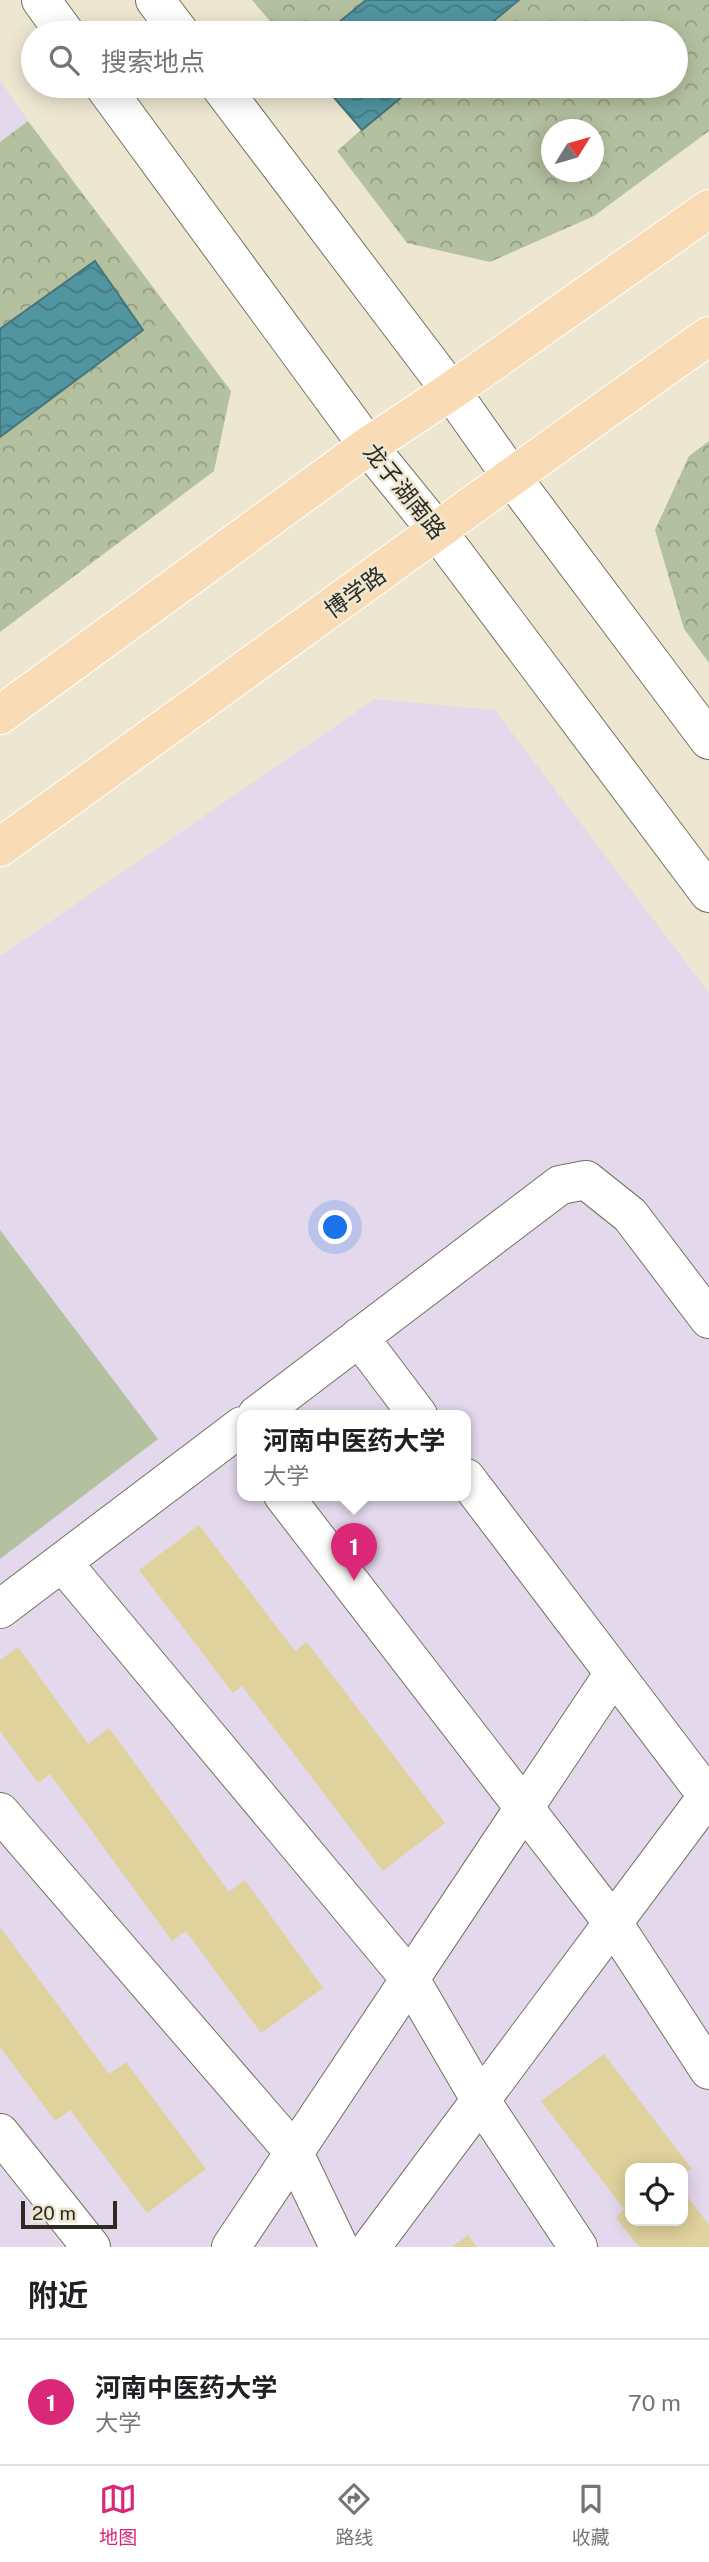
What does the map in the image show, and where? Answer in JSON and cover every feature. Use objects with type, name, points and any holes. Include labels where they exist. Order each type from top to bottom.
[{"type":"main road","points":[[0,715],[368,446],[451,391],[709,209]]},
{"type":"main road","name":"博学路","points":[[0,847],[438,532],[511,476],[709,336]]},
{"type":"street","points":[[41,0],[56,21]]},
{"type":"street","points":[[155,0],[171,21]]},
{"type":"street","name":"龙子湖南路","points":[[113,98],[368,446],[438,532],[709,893]]},
{"type":"street","points":[[229,98],[451,391],[511,476],[709,740]]},
{"type":"street","points":[[268,1410],[359,1337],[560,1185],[586,1180],[630,1215],[709,1320]]},
{"type":"street","points":[[359,1337],[414,1410]]},
{"type":"street","points":[[0,1609],[237,1434]]},
{"type":"street","points":[[371,2247],[708,1796],[471,1485]]},
{"type":"street","points":[[288,1501],[613,1923],[709,2070]]},
{"type":"street","points":[[62,1562],[410,1979],[481,2101],[578,2247]]},
{"type":"street","points":[[231,2247],[614,1673]]},
{"type":"street","points":[[0,1812],[293,2151],[340,2247]]},
{"type":"street","points":[[0,2133],[91,2247]]},
{"type":"shaded area","points":[[0,80],[28,121],[0,142]]},
{"type":"shaded area","points":[[375,699],[495,710],[709,993],[709,2247],[0,2247],[0,956]]},
{"type":"green space","points":[[252,0],[709,0],[709,131],[594,216],[490,262],[407,243],[337,151],[361,130],[334,98],[688,98],[688,21],[270,21]]},
{"type":"green space","points":[[28,121],[231,391],[214,471],[0,632],[0,142]]},
{"type":"green space","points":[[709,441],[709,663],[684,629],[655,530],[689,456]]},
{"type":"green space","points":[[0,1230],[158,1439],[0,1559]]},
{"type":"water","points":[[366,0],[519,0],[494,21],[341,21]]},
{"type":"water","points":[[334,98],[401,98],[362,130]]},
{"type":"water","points":[[95,261],[143,330],[0,437],[0,329]]},
{"type":"building","points":[[199,1525],[295,1651],[307,1642],[445,1823],[383,1871],[242,1686],[233,1693],[139,1570]]},
{"type":"building","points":[[18,1647],[88,1744],[109,1728],[229,1892],[245,1880],[323,1988],[261,2033],[186,1931],[172,1941],[50,1774],[38,1783],[0,1731],[0,1660]]},
{"type":"building","points":[[0,1927],[109,2074],[126,2062],[206,2169],[147,2213],[70,2110],[55,2121],[0,2047]]},
{"type":"building","points":[[604,2054],[687,2163],[625,2163],[625,2226],[688,2226],[688,2198],[709,2225],[709,2247],[639,2247],[616,2218],[624,2209],[541,2101]]},
{"type":"building","points":[[468,2235],[477,2247],[452,2247]]},
{"type":"place","name":"河南中医药大学","points":[[354,1581]]}]
